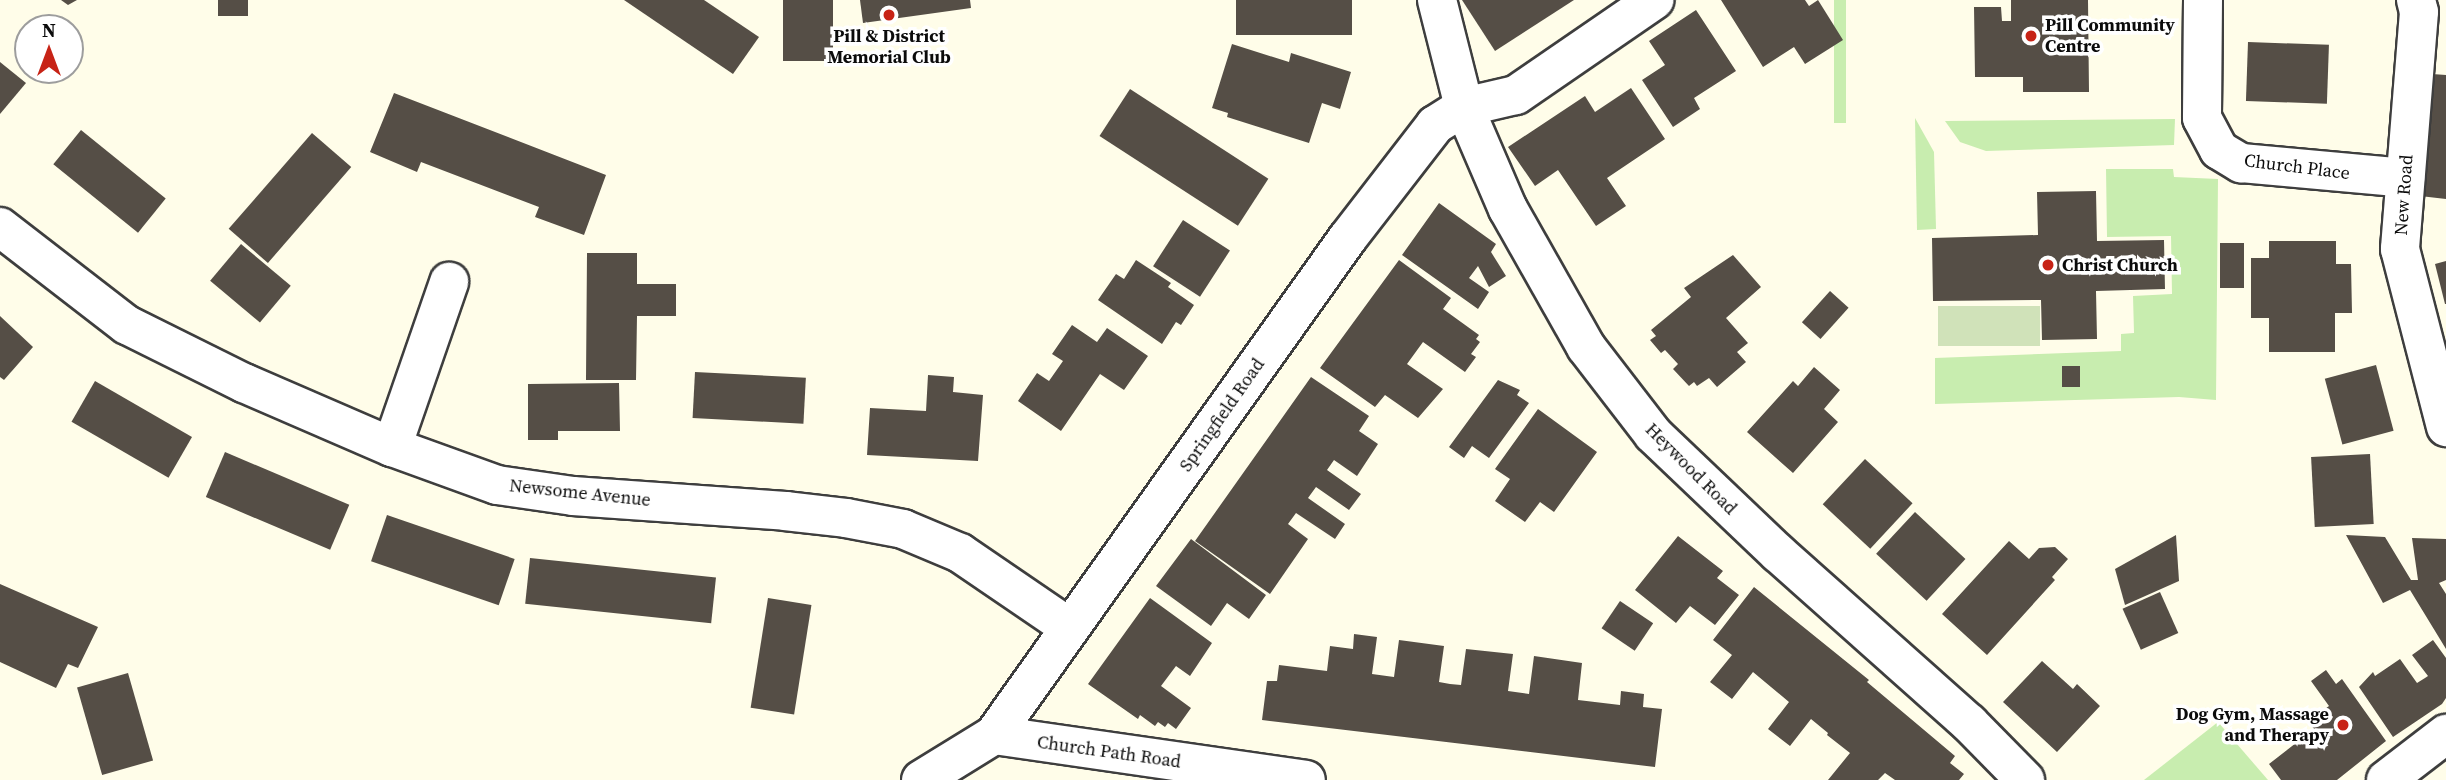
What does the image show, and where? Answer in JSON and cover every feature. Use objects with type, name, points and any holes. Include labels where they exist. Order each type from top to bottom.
[{"type":"street","name":"Heywood Road","points":[[1437,0],[1464,107],[1508,209],[1587,347],[1653,434],[1778,554],[1969,723],[2025,780]]},
{"type":"street","name":"Springfield Road","points":[[994,735],[1347,239],[1434,125],[1464,107],[1516,94],[1654,0]]},
{"type":"street","name":"Church Place","points":[[2203,0],[2202,118],[2220,150],[2241,163],[2405,178]]},
{"type":"street","name":"New Road","points":[[2416,0],[2419,12],[2400,249],[2446,427]]},
{"type":"street","name":"Newsome Avenue","points":[[0,227],[127,325],[244,383],[392,447],[497,485],[573,496],[797,512],[902,529],[960,554],[1070,628]]},
{"type":"street","points":[[392,447],[449,282]]},
{"type":"street","points":[[2386,780],[2446,734]]},
{"type":"street","points":[[921,780],[994,735]]},
{"type":"street","name":"Church Path Road","points":[[994,735],[1307,780]]},
{"type":"green space","points":[[1834,0],[1846,0],[1846,123],[1834,123]]},
{"type":"green space","points":[[1915,118],[1934,152],[1936,229],[1917,230]]},
{"type":"green space","points":[[2175,119],[2174,145],[1986,151],[1960,142],[1945,121]]},
{"type":"green space","points":[[2106,169],[2173,169],[2174,177],[2218,179],[2216,400],[2179,397],[1935,404],[1935,358],[2121,351],[2121,334],[2134,333],[2133,296],[2172,294],[2171,236],[2107,237]]},
{"type":"green space","points":[[1938,306],[2040,306],[2040,346],[1938,346]]},
{"type":"green space","points":[[2218,722],[2268,780],[2144,780]]},
{"type":"building","points":[[61,0],[77,0],[68,5]]},
{"type":"building","points":[[218,0],[248,0],[248,16],[218,16]]},
{"type":"building","points":[[624,0],[704,0],[759,37],[733,74]]},
{"type":"building","points":[[783,0],[833,0],[833,61],[783,61]]},
{"type":"building","name":"Pill & District Memorial Club","points":[[860,0],[970,0],[971,8],[863,23]]},
{"type":"building","points":[[1236,0],[1352,0],[1352,35],[1236,35]]},
{"type":"building","points":[[1462,0],[1574,0],[1495,51]]},
{"type":"building","points":[[1721,0],[1805,0],[1809,6],[1818,0],[1843,40],[1805,64],[1794,47],[1763,67]]},
{"type":"building","name":"Pill Community Centre","points":[[2011,0],[2088,0],[2089,92],[2023,92],[2023,77],[1975,77],[1974,7],[2001,7],[2002,21],[2011,21]]},
{"type":"building","points":[[1696,10],[1736,71],[1694,98],[1700,109],[1673,127],[1642,80],[1665,65],[1649,41]]},
{"type":"building","points":[[2248,42],[2329,45],[2327,104],[2246,101]]},
{"type":"building","points":[[1232,44],[1289,62],[1291,53],[1351,72],[1340,109],[1322,103],[1309,143],[1227,117],[1228,113],[1212,108]]},
{"type":"building","points":[[0,62],[14,73],[14,84],[25,84],[0,114]]},
{"type":"building","points":[[2432,74],[2446,75],[2446,199],[2420,196]]},
{"type":"building","points":[[1631,88],[1665,139],[1607,178],[1626,206],[1596,226],[1558,170],[1535,186],[1508,147],[1585,96],[1595,112]]},
{"type":"building","points":[[1130,89],[1268,179],[1238,226],[1100,136]]},
{"type":"building","points":[[394,93],[606,175],[584,235],[535,217],[539,207],[421,162],[417,172],[370,152]]},
{"type":"building","points":[[81,130],[166,199],[138,233],[53,164]]},
{"type":"building","points":[[312,133],[351,167],[268,263],[229,229]]},
{"type":"building","name":"Christ Church","points":[[2096,191],[2097,241],[2164,240],[2165,289],[2096,291],[2097,339],[2042,340],[2041,300],[1933,301],[1932,238],[2038,235],[2037,192]]},
{"type":"building","points":[[1439,203],[1496,244],[1491,252],[1506,276],[1489,287],[1478,266],[1469,278],[1489,292],[1478,309],[1402,255]]},
{"type":"building","points":[[1183,220],[1230,250],[1200,297],[1153,266]]},
{"type":"building","points":[[2269,241],[2336,241],[2336,264],[2351,264],[2352,313],[2335,313],[2335,352],[2269,352],[2269,318],[2251,318],[2251,258],[2269,258]]},
{"type":"building","points":[[2220,243],[2244,243],[2244,288],[2220,288]]},
{"type":"building","points":[[241,244],[291,286],[260,323],[210,281]]},
{"type":"building","points":[[587,253],[637,253],[637,284],[676,284],[676,316],[637,316],[636,380],[586,380]]},
{"type":"building","points":[[1733,255],[1761,287],[1726,318],[1748,343],[1737,352],[1746,362],[1717,387],[1709,378],[1697,386],[1694,382],[1689,386],[1673,369],[1678,364],[1665,350],[1661,353],[1650,340],[1656,336],[1651,330],[1691,297],[1684,288]]},
{"type":"building","points":[[1136,260],[1171,283],[1168,287],[1194,305],[1181,325],[1176,322],[1162,344],[1098,300],[1116,274],[1124,279]]},
{"type":"building","points":[[1399,260],[1451,298],[1443,309],[1479,335],[1476,339],[1480,342],[1471,354],[1476,357],[1465,372],[1423,342],[1407,364],[1443,389],[1418,418],[1385,395],[1375,407],[1320,368]]},
{"type":"building","points":[[2446,261],[2446,304],[2445,304],[2435,264]]},
{"type":"building","points":[[1830,291],[1849,308],[1820,339],[1802,322]]},
{"type":"building","points":[[0,316],[33,347],[4,380],[0,377]]},
{"type":"building","points":[[1072,325],[1097,342],[1107,328],[1148,356],[1124,390],[1100,374],[1061,431],[1018,401],[1037,373],[1049,381],[1063,361],[1052,354]]},
{"type":"building","points":[[2376,365],[2394,431],[2342,444],[2325,379]]},
{"type":"building","points":[[2062,366],[2080,366],[2080,387],[2062,387]]},
{"type":"building","points":[[1814,367],[1840,390],[1824,409],[1838,422],[1793,473],[1747,432],[1793,381],[1798,386]]},
{"type":"building","points":[[695,372],[806,378],[803,424],[693,418]]},
{"type":"building","points":[[928,375],[954,377],[953,392],[983,395],[978,461],[867,455],[870,408],[926,411]]},
{"type":"building","points":[[1311,377],[1369,416],[1359,431],[1378,444],[1357,476],[1334,460],[1327,470],[1361,494],[1349,510],[1316,487],[1308,498],[1345,524],[1335,539],[1296,513],[1288,524],[1308,539],[1270,594],[1195,541]]},
{"type":"building","points":[[1498,380],[1520,390],[1517,395],[1529,403],[1489,458],[1472,446],[1464,458],[1449,447]]},
{"type":"building","points":[[95,381],[192,437],[168,478],[72,422]]},
{"type":"building","points":[[619,383],[620,431],[558,431],[558,440],[528,440],[528,384]]},
{"type":"building","points":[[1538,409],[1597,452],[1554,512],[1540,502],[1525,522],[1495,501],[1510,479],[1495,469]]},
{"type":"building","points":[[225,452],[349,505],[330,550],[206,497]]},
{"type":"building","points":[[2370,454],[2374,524],[2315,527],[2311,457]]},
{"type":"building","points":[[1865,459],[1913,503],[1870,549],[1823,504]]},
{"type":"building","points":[[1915,512],[1965,559],[1927,601],[1876,554]]},
{"type":"building","points":[[387,515],[515,559],[499,605],[371,561]]},
{"type":"building","points":[[2176,535],[2179,581],[2125,605],[2115,569]]},
{"type":"building","points":[[2346,535],[2385,537],[2411,580],[2418,580],[2412,538],[2446,539],[2446,580],[2439,583],[2446,594],[2446,649],[2410,590],[2383,603]]},
{"type":"building","points":[[1678,536],[1723,571],[1717,578],[1739,595],[1715,625],[1690,606],[1676,623],[1635,590]]},
{"type":"building","points":[[1191,539],[1266,595],[1249,619],[1227,603],[1211,626],[1156,586]]},
{"type":"building","points":[[2009,541],[2029,559],[2039,548],[2055,547],[2068,559],[2052,577],[2055,580],[1987,655],[1942,614]]},
{"type":"building","points":[[530,558],[716,578],[711,623],[525,604]]},
{"type":"building","points":[[0,584],[98,627],[78,668],[68,664],[56,688],[0,662]]},
{"type":"building","points":[[1754,587],[1869,680],[1867,682],[1955,756],[1950,763],[1964,774],[1959,780],[1895,780],[1885,773],[1878,780],[1828,780],[1850,753],[1827,735],[1828,733],[1811,719],[1790,746],[1768,729],[1789,702],[1753,672],[1732,699],[1710,682],[1732,655],[1713,640]]},
{"type":"building","points":[[2160,592],[2178,633],[2141,650],[2123,609]]},
{"type":"building","points":[[768,598],[811,605],[794,715],[751,708]]},
{"type":"building","points":[[1150,598],[1212,643],[1190,676],[1176,666],[1161,686],[1191,708],[1176,729],[1168,723],[1165,727],[1158,722],[1155,726],[1140,715],[1138,719],[1088,684]]},
{"type":"building","points":[[1620,601],[1653,623],[1635,651],[1602,628]]},
{"type":"building","points":[[1354,634],[1377,637],[1372,674],[1394,677],[1399,640],[1444,646],[1439,682],[1450,684],[1461,685],[1466,649],[1513,654],[1508,691],[1529,694],[1534,656],[1582,663],[1578,700],[1620,705],[1621,691],[1644,694],[1643,707],[1662,709],[1655,767],[1262,720],[1267,681],[1277,681],[1279,665],[1327,671],[1330,646],[1353,649]]},
{"type":"building","points":[[2433,640],[2446,658],[2446,698],[2442,704],[2393,737],[2359,687],[2373,672],[2375,676],[2400,659],[2417,683],[2425,678],[2428,676],[2412,655]]},
{"type":"building","points":[[2042,661],[2073,689],[2077,684],[2100,706],[2057,752],[2003,702]]},
{"type":"building","name":"Dog Gym, Massage and Therapy","points":[[2326,670],[2336,684],[2342,679],[2386,741],[2337,780],[2281,780],[2269,764],[2314,729],[2308,721],[2329,706],[2311,681]]},
{"type":"building","points":[[128,673],[153,760],[102,775],[77,688]]},
{"type":"place","name":"Pill & District Memorial Club","points":[[889,15]]},
{"type":"place","name":"Pill Community Centre","points":[[2031,36]]},
{"type":"place","name":"Christ Church","points":[[2048,265]]},
{"type":"place","name":"Dog Gym, Massage and Therapy","points":[[2343,725]]}]
